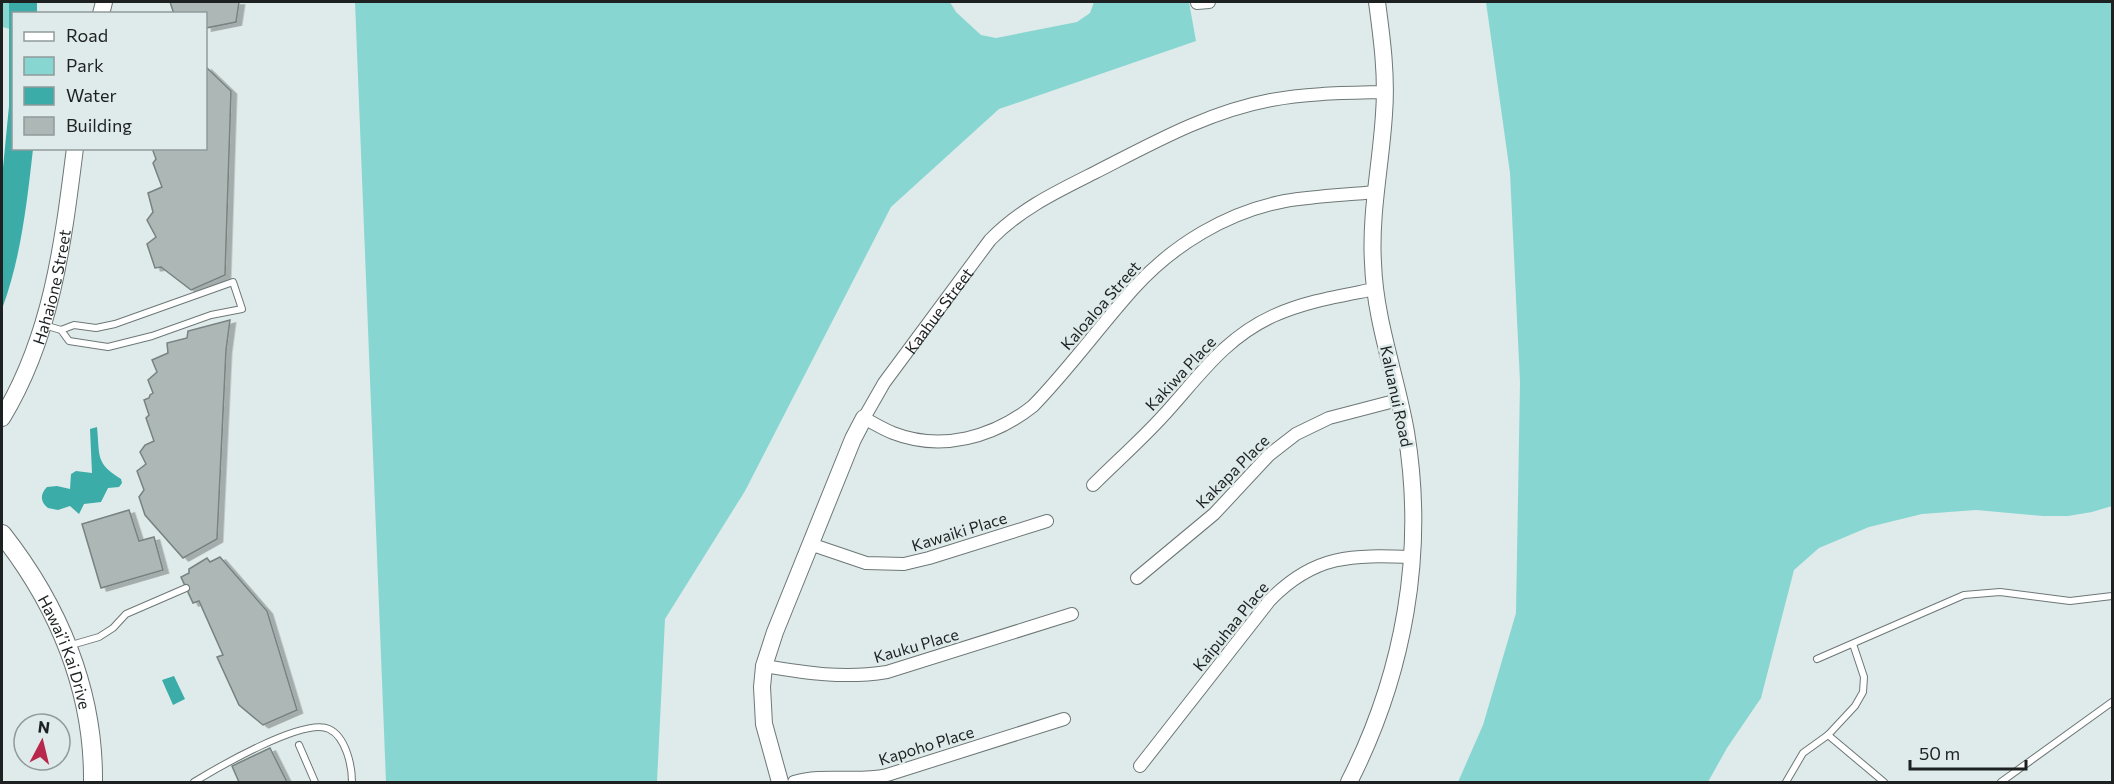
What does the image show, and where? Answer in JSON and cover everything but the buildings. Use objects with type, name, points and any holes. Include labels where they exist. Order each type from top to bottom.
[{"type":"main road","name":"Hawai’i Kai Drive","points":[[2,534],[49,604],[68,646],[87,715],[93,783]]},
{"type":"street","name":"Kaluanui Road","points":[[1349,783],[1376,723],[1396,663],[1408,600],[1412,557],[1413,499],[1406,430],[1375,289],[1372,241],[1385,92],[1377,2]]},
{"type":"street","name":"Kaahue Street","points":[[780,783],[764,724],[762,687],[764,666],[775,632],[853,439],[864,418],[884,383],[990,240],[1012,219],[1034,204],[1174,132],[1223,112],[1294,96],[1385,92]]},
{"type":"street","name":"Hahaione Street","points":[[2,418],[29,364],[43,325],[63,248],[75,150]]},
{"type":"street","name":"Kaloaloa Street","points":[[864,418],[891,433],[924,441],[958,440],[991,432],[1033,406],[1134,288],[1164,259],[1191,239],[1236,216],[1283,202],[1375,192]]},
{"type":"street","name":"Kakiwa Place","points":[[1093,485],[1162,417],[1211,359],[1237,337],[1263,321],[1290,309],[1318,300],[1375,289]]},
{"type":"street","name":"Kakapa Place","points":[[1137,578],[1214,514],[1269,455],[1296,434],[1329,418],[1398,400]]},
{"type":"street","name":"Kawaiki Place","points":[[810,544],[866,563],[904,564],[1047,521]]},
{"type":"street","name":"Kaipuhaa Place","points":[[1140,766],[1270,600],[1290,581],[1313,567],[1339,559],[1366,555],[1412,557]]},
{"type":"street","name":"Kauku Place","points":[[764,666],[832,677],[867,676],[887,672],[1072,614]]},
{"type":"street","name":"Kapoho Place","points":[[794,783],[813,778],[880,777],[1064,719]]},
{"type":"lane","points":[[43,325],[61,330],[74,325],[96,328],[115,324],[233,282],[242,309],[211,315],[152,336],[108,347],[69,341],[61,330]]},
{"type":"lane","points":[[68,646],[99,637],[113,628],[126,615],[186,588]]},
{"type":"lane","points":[[1817,659],[1955,597],[1972,593],[2000,591],[2070,601],[2112,596]]},
{"type":"lane","points":[[1786,783],[1803,753],[1828,735],[1856,706],[1863,692],[1864,677],[1853,644]]},
{"type":"lane","points":[[2001,783],[2112,702]]},
{"type":"lane","points":[[194,783],[214,770],[271,741],[317,727],[328,729],[335,734],[345,749],[352,783]]},
{"type":"lane","points":[[1828,735],[1884,783]]},
{"type":"lane","points":[[299,745],[315,783]]},
{"type":"green space","points":[[2,2],[9,2],[10,29],[2,27]]},
{"type":"green space","points":[[355,2],[950,2],[956,12],[981,35],[996,38],[1077,22],[1090,13],[1094,2],[1189,2],[1196,41],[999,109],[891,207],[745,491],[665,619],[657,782],[386,782]]},
{"type":"green space","points":[[1486,2],[2112,2],[2112,506],[2068,516],[1976,510],[1922,514],[1869,527],[1819,548],[1794,570],[1761,698],[1727,748],[1708,782],[1458,782],[1483,725],[1516,613],[1520,382],[1510,173]]},
{"type":"water","points":[[9,2],[37,2],[37,12],[12,12],[12,150],[33,150],[19,250],[2,309],[2,178],[9,106]]},
{"type":"water","points":[[97,427],[100,458],[107,468],[121,479],[122,483],[119,487],[108,488],[101,502],[84,504],[79,514],[70,506],[58,510],[48,508],[42,498],[47,487],[57,486],[70,489],[71,474],[76,471],[92,473],[90,429]]},
{"type":"water","points":[[174,676],[185,699],[173,705],[162,680]]}]
